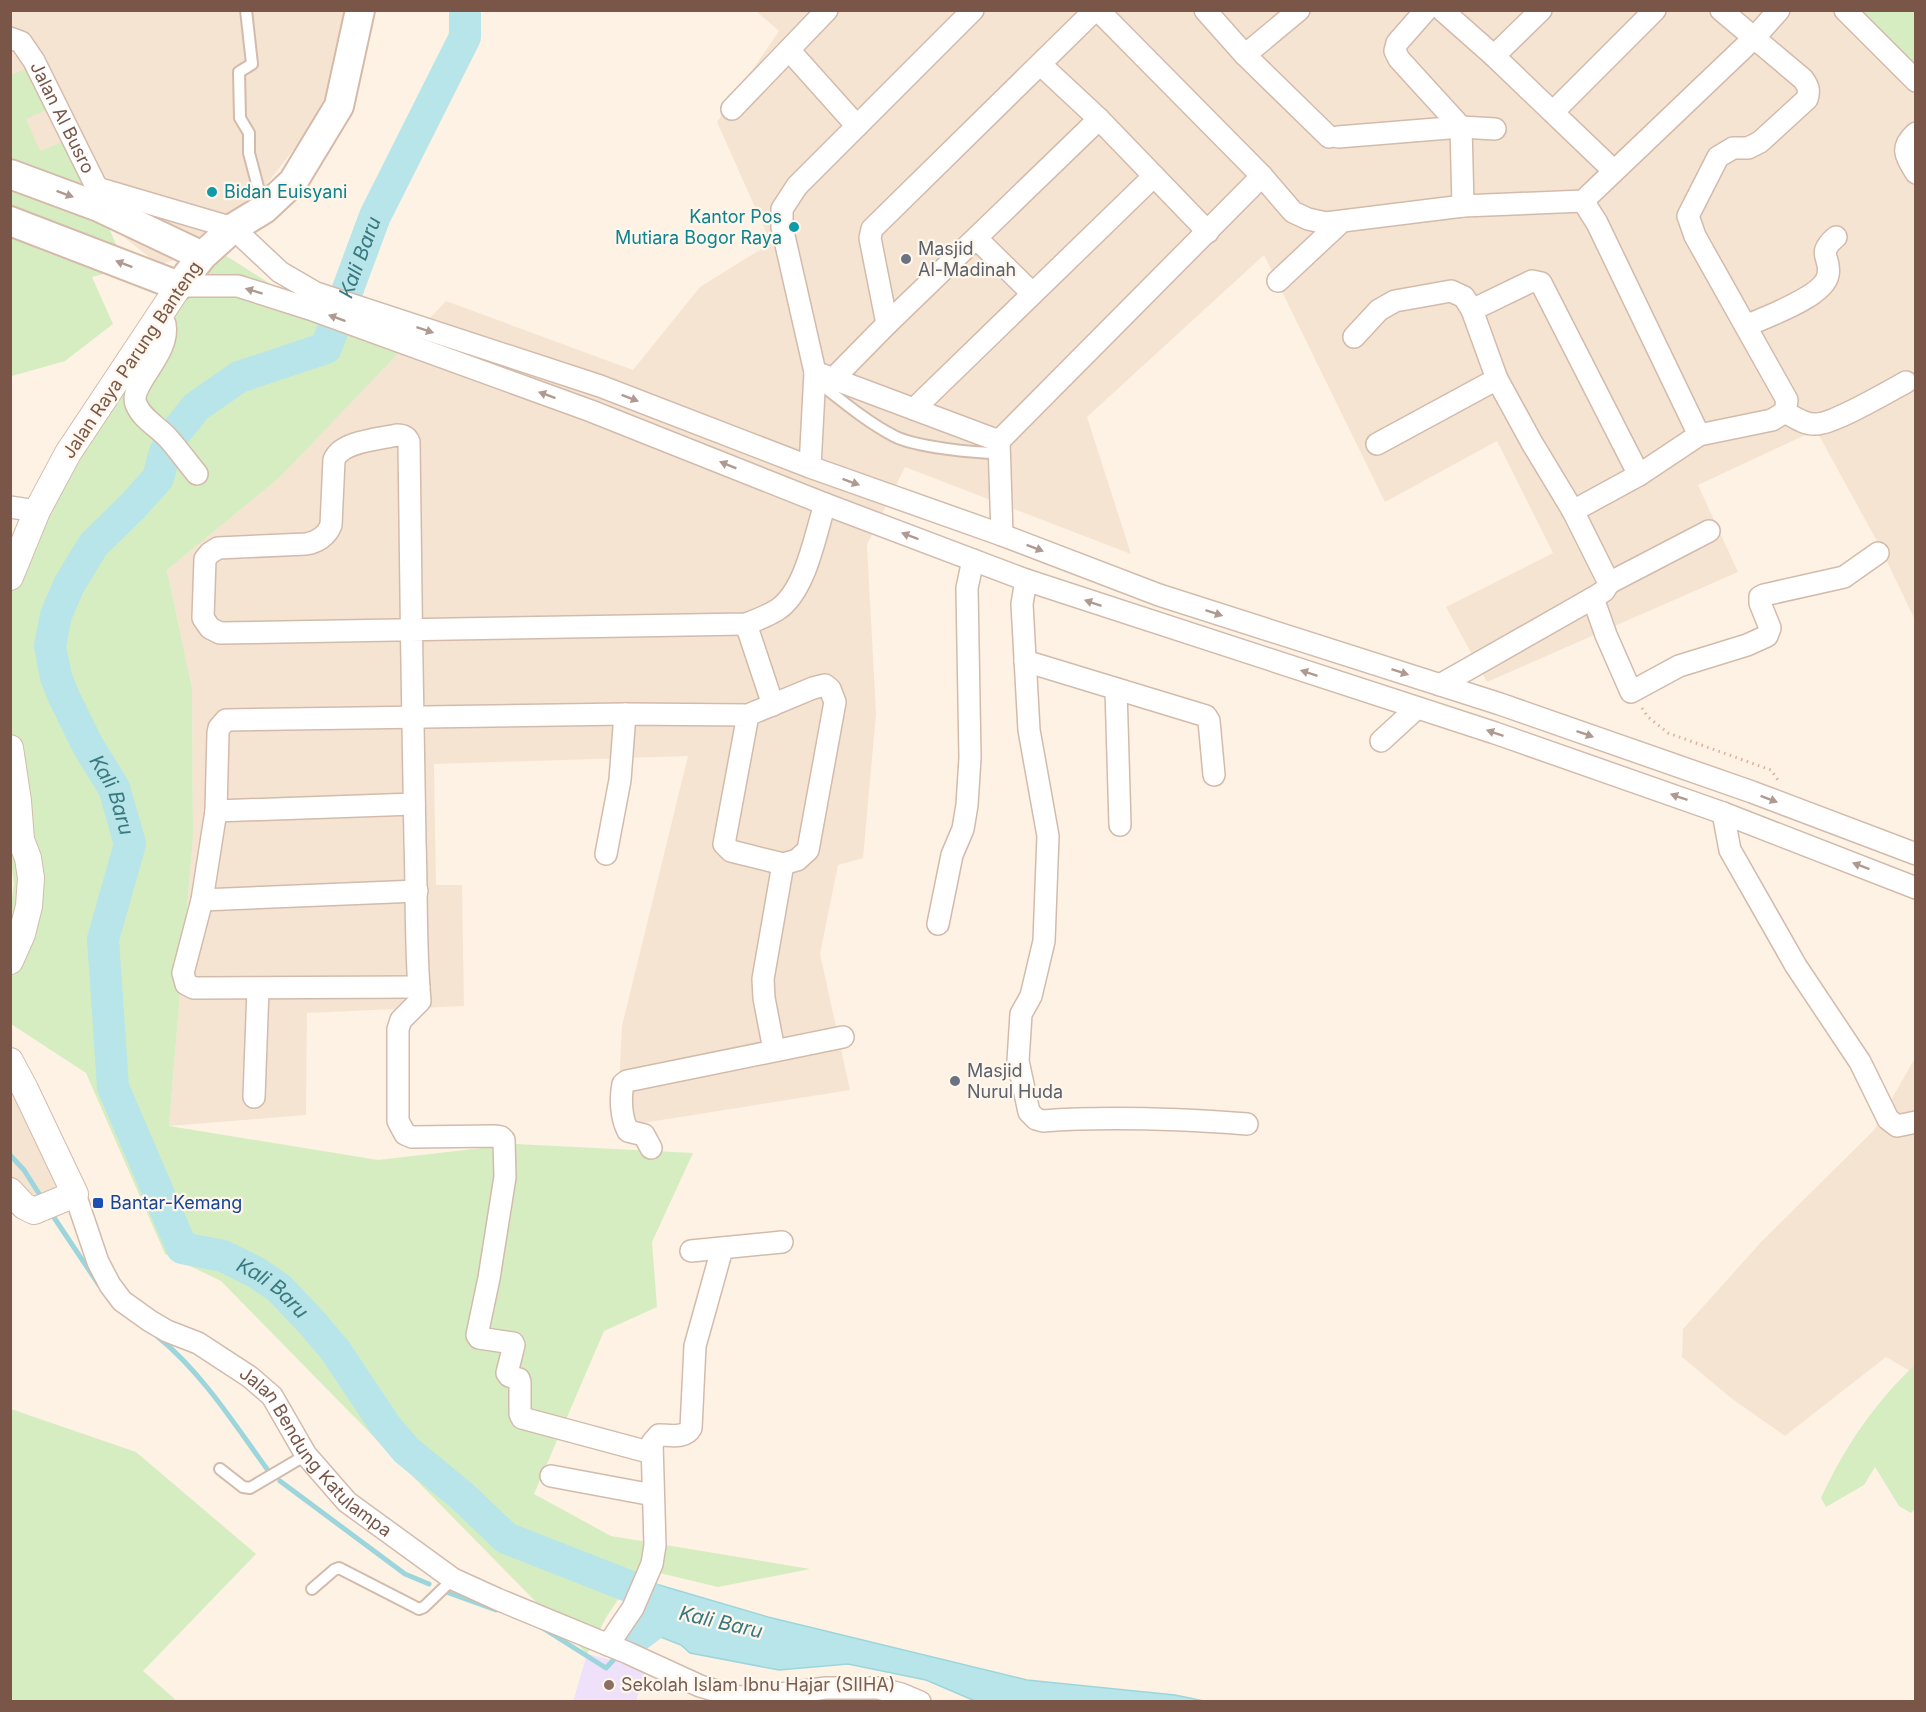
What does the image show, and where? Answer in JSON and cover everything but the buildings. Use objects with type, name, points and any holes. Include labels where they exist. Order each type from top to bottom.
[{"type":"main road","name":"Jalan Raya Parung Banteng","points":[[179,286],[202,256],[233,228],[264,210],[293,182],[339,106],[360,10]]},
{"type":"main road","points":[[10,174],[98,198],[202,256]]},
{"type":"main road","points":[[10,220],[179,286]]},
{"type":"street","points":[[732,109],[827,10]]},
{"type":"street","points":[[810,467],[821,377],[782,227],[781,214],[792,192],[973,10]]},
{"type":"street","points":[[887,324],[870,238],[872,230],[1097,10],[1262,176],[1293,212],[1326,223],[1463,206],[1583,201],[1755,37],[1779,10]]},
{"type":"street","points":[[1205,10],[1245,55],[1333,137],[1461,127],[1495,129]]},
{"type":"street","points":[[1245,55],[1299,10]]},
{"type":"street","points":[[1426,10],[1397,44],[1395,51],[1399,59],[1461,127],[1463,206]]},
{"type":"street","points":[[1442,10],[1494,56],[1614,171]]},
{"type":"street","points":[[1494,56],[1541,10]]},
{"type":"street","points":[[1553,112],[1655,10]]},
{"type":"street","points":[[1573,512],[1639,475],[1700,435],[1772,420],[1785,412],[1787,400],[1695,236],[1688,219],[1718,157],[1733,148],[1748,148],[1760,142],[1807,99],[1808,86],[1755,37],[1721,10]]},
{"type":"street","points":[[1845,10],[1916,81]]},
{"type":"street","name":"Jalan Al Busro","points":[[10,38],[21,42],[34,61],[98,198]]},
{"type":"street","points":[[789,50],[857,126]]},
{"type":"street","points":[[1041,65],[1099,119],[1208,232]]},
{"type":"street","points":[[821,377],[887,324],[1099,119]]},
{"type":"street","points":[[1916,133],[1906,142],[1905,151],[1916,173]]},
{"type":"street","points":[[914,409],[1154,176]]},
{"type":"street","points":[[1002,535],[999,447],[1262,176]]},
{"type":"street","points":[[98,198],[233,228],[313,301]]},
{"type":"street","points":[[1583,201],[1597,223],[1700,435]]},
{"type":"street","points":[[1278,281],[1341,222]]},
{"type":"street","points":[[1746,326],[1813,294],[1826,282],[1829,266],[1825,251],[1829,242],[1836,237]]},
{"type":"street","points":[[977,239],[1032,293]]},
{"type":"street","points":[[1472,310],[1532,281],[1541,283],[1639,475]]},
{"type":"street","points":[[179,286],[238,286],[313,301],[366,320],[825,504],[1026,580],[1495,733],[1723,813],[1916,888]]},
{"type":"street","name":"Jalan Raya Parung Banteng","points":[[10,577],[37,511],[79,435],[179,286]]},
{"type":"street","points":[[1354,337],[1384,307],[1411,298],[1454,291],[1464,297],[1472,310],[1497,379],[1573,512],[1609,583]]},
{"type":"street","points":[[156,319],[165,324],[166,339],[147,376],[135,392],[135,401],[141,414],[167,436],[197,474]]},
{"type":"street","points":[[366,320],[600,386],[810,467],[1002,535],[1159,595],[1500,704],[1800,810],[1916,854]]},
{"type":"street","points":[[821,377],[914,409],[999,447]]},
{"type":"street","points":[[1377,444],[1497,379]]},
{"type":"street","points":[[1785,412],[1803,422],[1817,424],[1836,418],[1906,382]]},
{"type":"street","points":[[591,411],[600,386]]},
{"type":"street","points":[[652,1453],[522,1418],[519,1379],[507,1373],[513,1343],[479,1338],[477,1335],[489,1278],[505,1177],[505,1142],[501,1137],[494,1136],[412,1137],[400,1129],[397,1110],[398,1029],[402,1020],[420,1000],[412,718],[412,630],[409,442],[403,436],[397,435],[346,446],[338,452],[334,460],[331,525],[323,537],[306,544],[218,548],[205,560],[203,618],[210,628],[217,632],[412,630],[746,624],[777,610],[791,596],[806,568],[825,504]]},
{"type":"street","points":[[10,507],[37,511]]},
{"type":"street","points":[[1440,685],[1593,598],[1604,591],[1609,583],[1709,531]]},
{"type":"street","points":[[1593,598],[1606,635],[1632,692],[1678,666],[1747,645],[1767,636],[1770,628],[1760,603],[1760,597],[1844,577],[1878,553]]},
{"type":"street","points":[[938,924],[952,855],[963,830],[967,805],[970,758],[967,588],[973,560]]},
{"type":"street","points":[[1026,580],[1022,604],[1029,730],[1048,836],[1044,941],[1031,996],[1021,1014],[1019,1038],[1018,1061],[1029,1112],[1036,1119],[1043,1121],[1095,1117],[1247,1124]]},
{"type":"street","points":[[1149,621],[1159,595]]},
{"type":"street","points":[[746,624],[772,705]]},
{"type":"street","points":[[1025,661],[1206,716],[1209,721],[1214,775]]},
{"type":"street","points":[[419,987],[258,989],[194,988],[186,984],[183,973],[202,900],[216,810],[218,733],[226,720],[625,714],[748,715],[822,685],[830,689],[835,699],[808,850],[797,860],[783,864],[731,851],[723,844],[748,715]]},
{"type":"street","points":[[1116,689],[1120,825]]},
{"type":"street","points":[[1382,741],[1417,708]]},
{"type":"street","points":[[606,854],[620,780],[625,714]]},
{"type":"street","points":[[10,748],[21,840],[28,858],[31,878],[29,906],[22,934],[10,961]]},
{"type":"street","points":[[216,810],[414,804]]},
{"type":"street","points":[[1723,813],[1730,850],[1796,966],[1860,1062],[1888,1119],[1897,1126],[1916,1122]]},
{"type":"street","points":[[774,1050],[764,998],[763,979],[783,864]]},
{"type":"street","points":[[202,900],[417,891]]},
{"type":"street","points":[[254,1097],[258,989]]},
{"type":"street","points":[[651,1148],[644,1135],[628,1131],[624,1123],[622,1090],[625,1083],[843,1037]]},
{"type":"street","points":[[10,1061],[26,1089],[75,1194],[43,1207],[26,1208],[10,1191]]},
{"type":"street","name":"Jalan Bendung Katulampa","points":[[75,1194],[98,1262],[110,1285],[122,1300],[150,1321],[167,1331],[198,1343],[250,1377],[272,1396],[306,1455],[348,1502],[453,1579],[700,1686],[737,1697],[826,1688],[878,1688],[920,1701]]},
{"type":"street","points":[[691,1251],[782,1242]]},
{"type":"street","points":[[618,1649],[652,1564],[655,1545],[652,1441],[657,1436],[682,1435],[691,1428],[695,1346],[722,1249]]},
{"type":"street","points":[[551,1476],[653,1495]]},
{"type":"lane","points":[[246,10],[252,64],[239,72],[240,118],[249,133],[249,153],[264,210]]},
{"type":"lane","points":[[821,377],[862,416],[895,436],[911,442],[969,451],[999,447]]},
{"type":"lane","points":[[220,1469],[243,1487],[250,1488],[306,1455]]},
{"type":"lane","points":[[312,1589],[339,1568],[419,1609],[424,1607],[453,1579]]},
{"type":"path","points":[[1632,692],[1648,717],[1668,733],[1771,770],[1800,810]]},
{"type":"shaded area","points":[[10,11],[344,11],[326,95],[308,131],[251,204],[219,221],[180,258],[159,265],[11,147]]},
{"type":"shaded area","points":[[756,11],[1842,11],[1915,81],[1915,620],[1878,543],[1816,430],[1698,485],[1738,572],[1487,682],[1446,607],[1553,553],[1497,441],[1385,502],[1264,255],[1087,417],[1131,554],[905,467],[867,545],[876,714],[863,858],[838,865],[820,954],[850,1090],[617,1127],[622,1026],[688,756],[434,764],[436,885],[462,885],[464,1006],[307,1013],[306,1115],[169,1126],[193,837],[192,688],[167,570],[279,478],[446,301],[633,370],[700,287],[771,243],[717,122],[779,31]]},
{"type":"shaded area","points":[[10,1056],[69,1185],[33,1202],[11,1179]]},
{"type":"shaded area","points":[[1915,1058],[1915,1374],[1886,1357],[1785,1436],[1731,1398],[1682,1357],[1683,1329],[1762,1241],[1874,1130]]},
{"type":"shaded area","name":"Sekolah Islam Ibnu Hajar (SIIHA)","points":[[587,1654],[646,1668],[636,1701],[573,1702]]},
{"type":"green space","points":[[1843,11],[1915,11],[1915,81]]},
{"type":"green space","points":[[33,66],[51,108],[26,119],[40,151],[71,138],[126,268],[92,277],[113,324],[65,361],[12,376],[11,75]]},
{"type":"green space","points":[[212,247],[310,309],[405,346],[279,478],[167,570],[192,688],[193,837],[169,1126],[378,1160],[516,1144],[693,1153],[652,1242],[657,1307],[604,1331],[534,1494],[611,1536],[810,1569],[718,1587],[639,1568],[607,1616],[587,1654],[221,1281],[165,1254],[86,1073],[11,1024],[10,912],[14,884],[11,862],[11,578],[38,509]]},
{"type":"green space","points":[[1915,1365],[1915,1509],[1911,1513],[1899,1506],[1875,1467],[1864,1485],[1826,1507],[1821,1498],[1850,1444],[1887,1394]]},
{"type":"green space","points":[[11,1409],[136,1452],[256,1554],[143,1671],[177,1701],[11,1701]]},
{"type":"water","points":[[649,1582],[768,1617],[1027,1680],[1175,1695],[1204,1701],[975,1701],[926,1680],[848,1664],[779,1670],[690,1653],[681,1645],[645,1631],[637,1609]]},
{"type":"waterway","name":"Kali Baru","points":[[176,432],[196,407],[239,377],[326,348],[375,216],[465,37],[465,10]]},
{"type":"waterway","name":"Kali Baru","points":[[165,452],[158,478],[94,544],[69,585],[56,615],[50,646],[56,677],[64,697],[88,746],[114,788],[130,844],[103,939],[113,1087],[182,1248],[223,1256],[257,1273],[279,1288],[335,1350],[385,1425],[406,1450],[462,1496],[506,1538],[631,1587],[666,1608]]},
{"type":"waterway","points":[[10,1155],[24,1170],[43,1200]]},
{"type":"waterway","points":[[51,1213],[99,1285]]},
{"type":"waterway","points":[[158,1337],[203,1382],[267,1469]]},
{"type":"waterway","points":[[280,1481],[405,1574],[429,1584]]},
{"type":"waterway","points":[[449,1593],[496,1610]]},
{"type":"waterway","points":[[632,1640],[671,1611]]},
{"type":"waterway","points":[[541,1627],[606,1668],[619,1654]]},
{"type":"place","name":"Bidan Euisyani","points":[[212,192]]},
{"type":"place","name":"Kantor Pos Mutiara Bogor Raya","points":[[794,227]]},
{"type":"place","name":"Masjid Al-Madinah","points":[[906,259]]},
{"type":"place","name":"Masjid Nurul Huda","points":[[955,1081]]},
{"type":"place","name":"Bantar-Kemang","points":[[98,1203]]},
{"type":"place","name":"Sekolah Islam Ibnu Hajar (SIIHA)","points":[[609,1685]]}]
